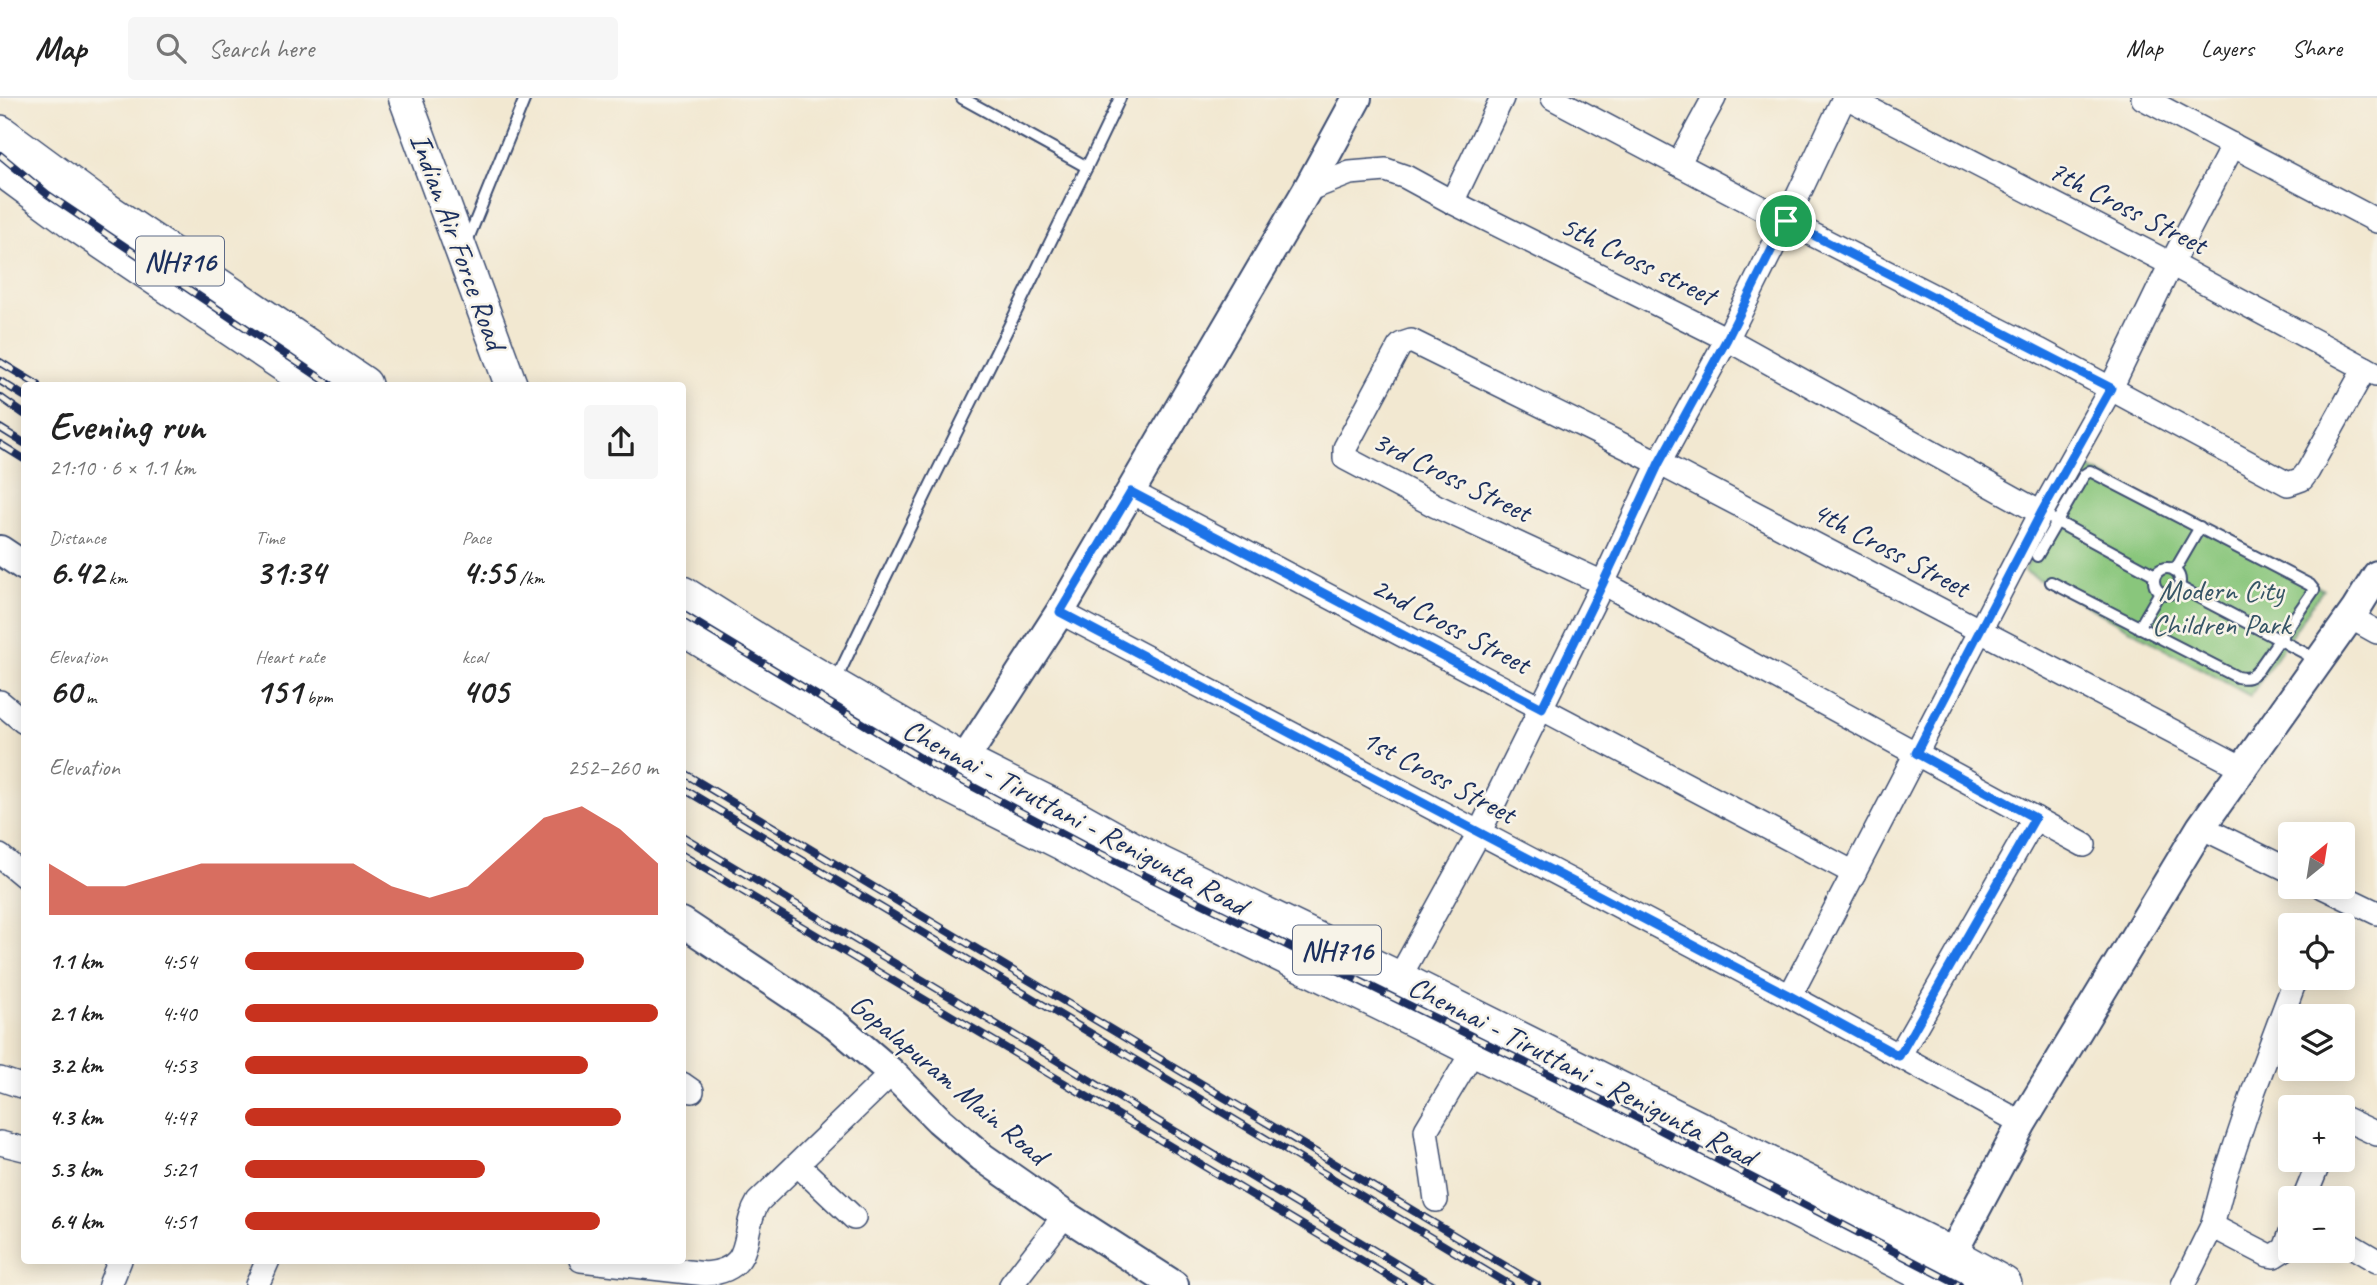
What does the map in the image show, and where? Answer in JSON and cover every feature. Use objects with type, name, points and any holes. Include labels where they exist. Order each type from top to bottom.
[{"type":"highway","name":"NH716","points":[[0,134],[95,204],[359,382]]},
{"type":"highway","name":"NH716","points":[[0,166],[80,225],[313,382]]},
{"type":"highway","name":"Chennai - Tiruttani - Renigunta Road","points":[[686,598],[827,698]]},
{"type":"highway","name":"Chennai - Tiruttani - Renigunta Road","points":[[686,628],[827,698],[956,773],[1064,842],[1139,884],[1391,992],[1946,1273]]},
{"type":"highway","name":"Chennai - Tiruttani - Renigunta Road","points":[[1391,992],[1475,1048],[1946,1273],[2003,1285]]},
{"type":"main road","name":"Indian Air Force Road","points":[[405,98],[509,382]]},
{"type":"street","points":[[956,773],[1060,612],[1307,190],[1357,98]]},
{"type":"street","points":[[1452,202],[1502,98]]},
{"type":"street","points":[[1553,98],[1577,103],[1678,164],[2111,388],[2288,484],[2302,479],[2308,471],[2371,372]]},
{"type":"street","points":[[1678,164],[1714,98]]},
{"type":"street","points":[[1391,992],[1479,832],[1603,583],[1659,463],[1727,339],[1846,98]]},
{"type":"street","name":"7th Cross Street","points":[[1846,98],[2171,264],[2371,372]]},
{"type":"street","points":[[2144,98],[2377,220]]},
{"type":"street","points":[[1790,996],[1979,632],[2048,517],[2171,264],[2233,145]]},
{"type":"street","name":"5th Cross street","points":[[1307,190],[1350,173],[1386,170],[1406,177],[1727,339],[2048,517]]},
{"type":"street","name":"3rd Cross Street","points":[[1546,407],[1411,341],[1406,342],[1399,347],[1345,448],[1345,458],[1436,506],[1603,583]]},
{"type":"street","name":"4th Cross Street","points":[[1546,407],[1659,463],[2243,768]]},
{"type":"street","name":"2nd Cross Street","points":[[1131,492],[1854,873]]},
{"type":"street","points":[[0,550],[21,564]]},
{"type":"street","points":[[1946,1273],[2022,1123],[2201,827],[2377,575]]},
{"type":"street","points":[[1603,583],[2084,845]]},
{"type":"street","name":"1st Cross Street","points":[[1060,612],[1790,996],[2022,1123]]},
{"type":"street","points":[[2350,617],[2377,632]]},
{"type":"street","points":[[0,702],[21,720]]},
{"type":"street","points":[[1899,1056],[2035,818]]},
{"type":"street","points":[[2201,827],[2278,865]]},
{"type":"street","points":[[0,856],[21,874]]},
{"type":"street","points":[[2350,900],[2377,913]]},
{"type":"street","name":"Gopalapuram Main Road","points":[[686,928],[835,1024],[982,1157],[1065,1215],[1174,1285]]},
{"type":"street","points":[[2183,1285],[2212,1226],[2254,1090],[2292,990]]},
{"type":"street","points":[[1436,1200],[1426,1130],[1475,1048]]},
{"type":"street","points":[[600,1264],[660,1277],[720,1273],[737,1261],[746,1247],[751,1212],[758,1202],[892,1073]]},
{"type":"street","points":[[0,1079],[21,1086]]},
{"type":"street","points":[[2355,1124],[2377,1134]]},
{"type":"street","points":[[0,1143],[21,1148]]},
{"type":"street","points":[[798,1165],[853,1218]]},
{"type":"street","points":[[1011,1285],[1065,1215]]},
{"type":"street","points":[[2212,1226],[2268,1255],[2278,1254]]},
{"type":"street","points":[[2355,1248],[2377,1261]]},
{"type":"street","points":[[110,1285],[118,1264]]},
{"type":"street","points":[[257,1285],[266,1264]]},
{"type":"lane","points":[[462,254],[525,98]]},
{"type":"lane","points":[[962,98],[1087,167]]},
{"type":"lane","points":[[827,698],[918,508],[1054,239],[1120,98]]},
{"type":"lane","points":[[2037,556],[2048,517],[2090,471],[2313,587],[2314,593],[2258,670],[2251,677],[2245,678],[2237,677],[2051,582]]},
{"type":"lane","points":[[2048,517],[2155,575]]},
{"type":"lane","points":[[2175,570],[2200,527]]},
{"type":"lane","points":[[2164,568],[2175,570],[2180,578],[2179,587],[2169,594],[2160,592],[2154,583],[2155,575],[2164,568]]},
{"type":"lane","points":[[2179,587],[2318,660]]},
{"type":"lane","points":[[2139,628],[2160,592]]},
{"type":"green space","name":"Modern City Children Park","points":[[2085,466],[2323,589],[2250,696],[2024,571]]},
{"type":"railway","points":[[0,155],[47,194],[327,382]]},
{"type":"railway","points":[[0,362],[33,382]]},
{"type":"railway","points":[[0,381],[21,394]]},
{"type":"railway","points":[[0,397],[21,412]]},
{"type":"railway","points":[[0,428],[21,441]]},
{"type":"railway","points":[[0,444],[21,457]]},
{"type":"railway","points":[[686,616],[932,765],[1083,845],[1616,1107],[1959,1285]]},
{"type":"railway","points":[[686,774],[1537,1285]]},
{"type":"railway","points":[[686,790],[1510,1285]]},
{"type":"railway","points":[[686,838],[1432,1285]]},
{"type":"railway","points":[[686,857],[1403,1285]]},
{"type":"route","points":[[1786,221],[2111,388],[2041,513],[1916,753],[2035,818],[1899,1056],[1060,612],[1131,492],[1542,708],[1659,463],[1727,339],[1786,221]]}]
